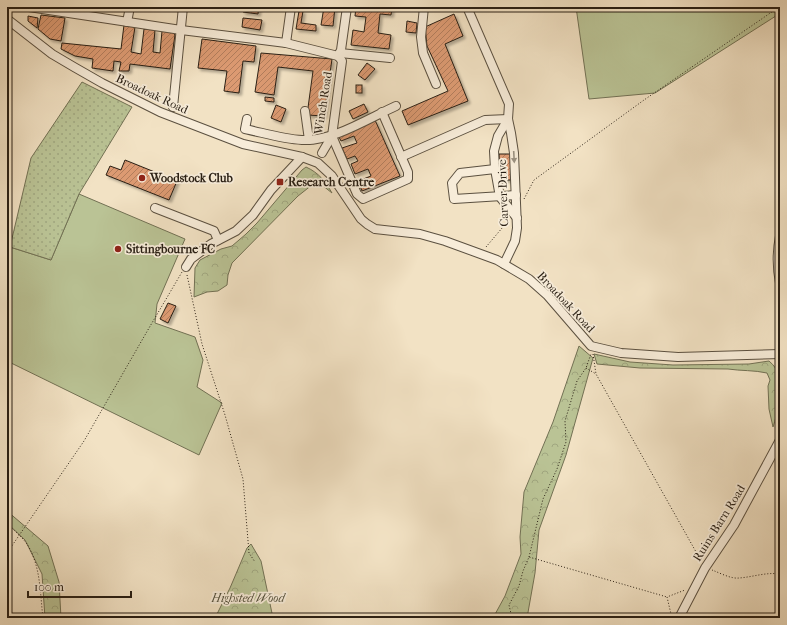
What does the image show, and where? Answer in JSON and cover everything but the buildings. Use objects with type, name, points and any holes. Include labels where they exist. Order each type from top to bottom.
[{"type":"street","points":[[29,7],[82,11],[127,22],[286,43],[339,54],[390,58]]},
{"type":"street","points":[[127,22],[130,7]]},
{"type":"street","points":[[173,108],[183,7]]},
{"type":"street","points":[[286,43],[291,7]]},
{"type":"street","name":"Winch Road","points":[[322,153],[332,136],[342,61],[339,54],[347,7]]},
{"type":"street","points":[[424,7],[421,37],[423,53],[436,84]]},
{"type":"street","name":"Carver Drive","points":[[467,7],[509,104],[508,119],[520,197],[516,216],[515,241],[504,264]]},
{"type":"street","name":"Broadoak Road","points":[[7,19],[52,54],[102,83],[160,112],[243,144],[302,157],[318,163],[332,176],[361,219],[376,229],[420,234],[480,254],[504,264],[529,279],[547,295],[591,346],[621,353],[678,358],[780,354]]},
{"type":"street","points":[[247,119],[245,129],[283,137],[309,140],[332,136],[396,106]]},
{"type":"street","points":[[305,111],[309,140]]},
{"type":"street","points":[[332,136],[357,194],[363,199],[408,179],[408,172],[382,112]]},
{"type":"street","points":[[401,157],[485,120],[508,119]]},
{"type":"street","points":[[508,119],[498,136],[494,151],[495,169],[500,196],[516,216]]},
{"type":"street","points":[[186,267],[191,259],[211,244],[236,231],[253,215],[271,190],[302,157]]},
{"type":"street","points":[[495,169],[460,173],[452,182],[454,199],[500,196],[520,197]]},
{"type":"street","points":[[155,208],[214,231],[218,240]]},
{"type":"street","points":[[780,236],[778,243],[780,283]]},
{"type":"street","name":"Ruins Barn Road","points":[[679,618],[705,568],[734,525],[780,440]]},
{"type":"path","points":[[520,197],[534,180],[644,100],[779,7]]},
{"type":"path","points":[[480,254],[516,216]]},
{"type":"path","points":[[7,553],[84,441],[186,267]]},
{"type":"path","points":[[186,267],[202,344],[244,479],[249,553],[255,562]]},
{"type":"path","points":[[512,618],[509,605],[519,586],[529,557],[544,499],[557,469],[566,442],[566,421],[577,381],[586,368],[592,352],[596,374],[705,568],[730,577],[739,578],[780,574]]},
{"type":"path","points":[[586,368],[596,374]]},
{"type":"path","points":[[7,524],[27,545],[34,562],[39,577],[43,618]]},
{"type":"path","points":[[529,557],[666,597],[688,588]]},
{"type":"path","points":[[666,597],[671,614],[669,618]]},
{"type":"green space","points":[[576,7],[777,7],[779,14],[655,93],[589,99]]},
{"type":"green space","points":[[82,82],[132,107],[79,194],[51,260],[10,247],[31,158]]},
{"type":"green space","points":[[306,167],[315,172],[321,178],[332,193],[317,181],[298,196],[232,263],[228,275],[227,285],[218,291],[207,292],[194,297],[195,268],[200,260],[221,249],[232,246],[246,234]]},
{"type":"green space","points":[[79,194],[185,239],[157,304],[155,323],[195,337],[203,360],[197,387],[222,403],[199,455],[7,361],[7,277],[10,247],[51,260]]},
{"type":"green space","points":[[579,346],[593,358],[566,455],[539,530],[535,573],[527,618],[493,618],[505,596],[521,554],[520,537],[524,492],[553,422]]},
{"type":"green space","points":[[594,354],[630,362],[673,365],[749,364],[769,361],[777,370],[781,383],[780,402],[773,427],[769,409],[768,386],[770,380],[767,373],[728,369],[640,368],[597,364]]},
{"type":"green space","points":[[7,511],[48,546],[59,582],[61,618],[45,618],[42,574],[25,540],[7,523]]},
{"type":"green space","name":"Highsted Wood","points":[[251,544],[261,561],[273,618],[215,618],[247,548]]},
{"type":"place","name":"Woodstock Club","points":[[142,178]]},
{"type":"place","name":"Research Centre","points":[[280,182]]},
{"type":"place","name":"Sittingbourne FC","points":[[118,249]]}]
